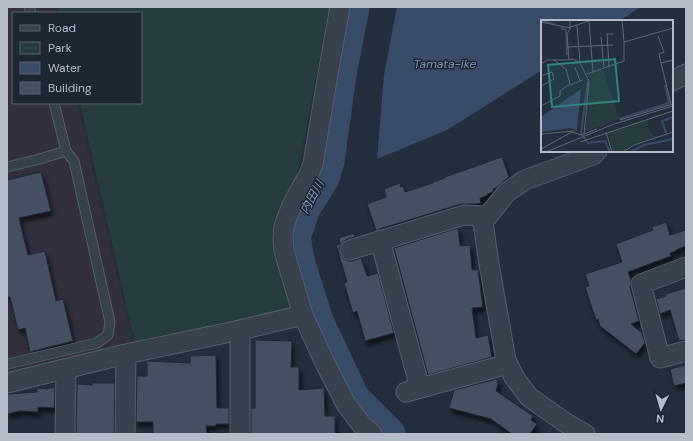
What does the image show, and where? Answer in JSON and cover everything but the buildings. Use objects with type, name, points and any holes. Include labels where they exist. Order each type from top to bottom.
[{"type":"street","points":[[340,7],[313,164],[292,205],[284,226],[283,238],[284,251],[303,315],[346,404],[364,431]]},
{"type":"street","points":[[673,80],[686,74]]},
{"type":"street","points":[[585,434],[566,423],[529,397],[514,377],[506,360],[483,222],[507,192],[525,180],[593,155],[596,152]]},
{"type":"street","points":[[350,250],[464,215],[487,216]]},
{"type":"street","points":[[380,240],[413,390],[508,364]]},
{"type":"street","points":[[686,267],[641,284],[660,358],[686,351]]},
{"type":"street","points":[[7,383],[126,354],[303,315]]},
{"type":"street","points":[[240,330],[240,434]]},
{"type":"street","points":[[125,434],[126,354]]},
{"type":"street","points":[[65,434],[66,369]]},
{"type":"lane","points":[[7,364],[97,342],[108,335],[110,322],[74,162],[66,152],[54,104]]},
{"type":"lane","points":[[7,167],[66,152]]},
{"type":"shaded area","points":[[7,7],[55,7],[56,12],[12,12],[12,104],[77,104],[133,344],[7,377]]},
{"type":"green space","points":[[58,7],[330,7],[301,155],[294,183],[287,193],[275,222],[274,240],[290,305],[288,311],[135,343],[80,104],[142,104],[142,12],[59,12]]},
{"type":"water","name":"Tamata-ike","points":[[397,7],[641,7],[621,20],[541,20],[541,71],[447,130],[377,159],[384,75]]},
{"type":"waterway","name":"内田川","points":[[353,7],[340,74],[328,161],[323,178],[304,208],[294,237],[299,264],[317,321],[353,398],[389,434]]}]
